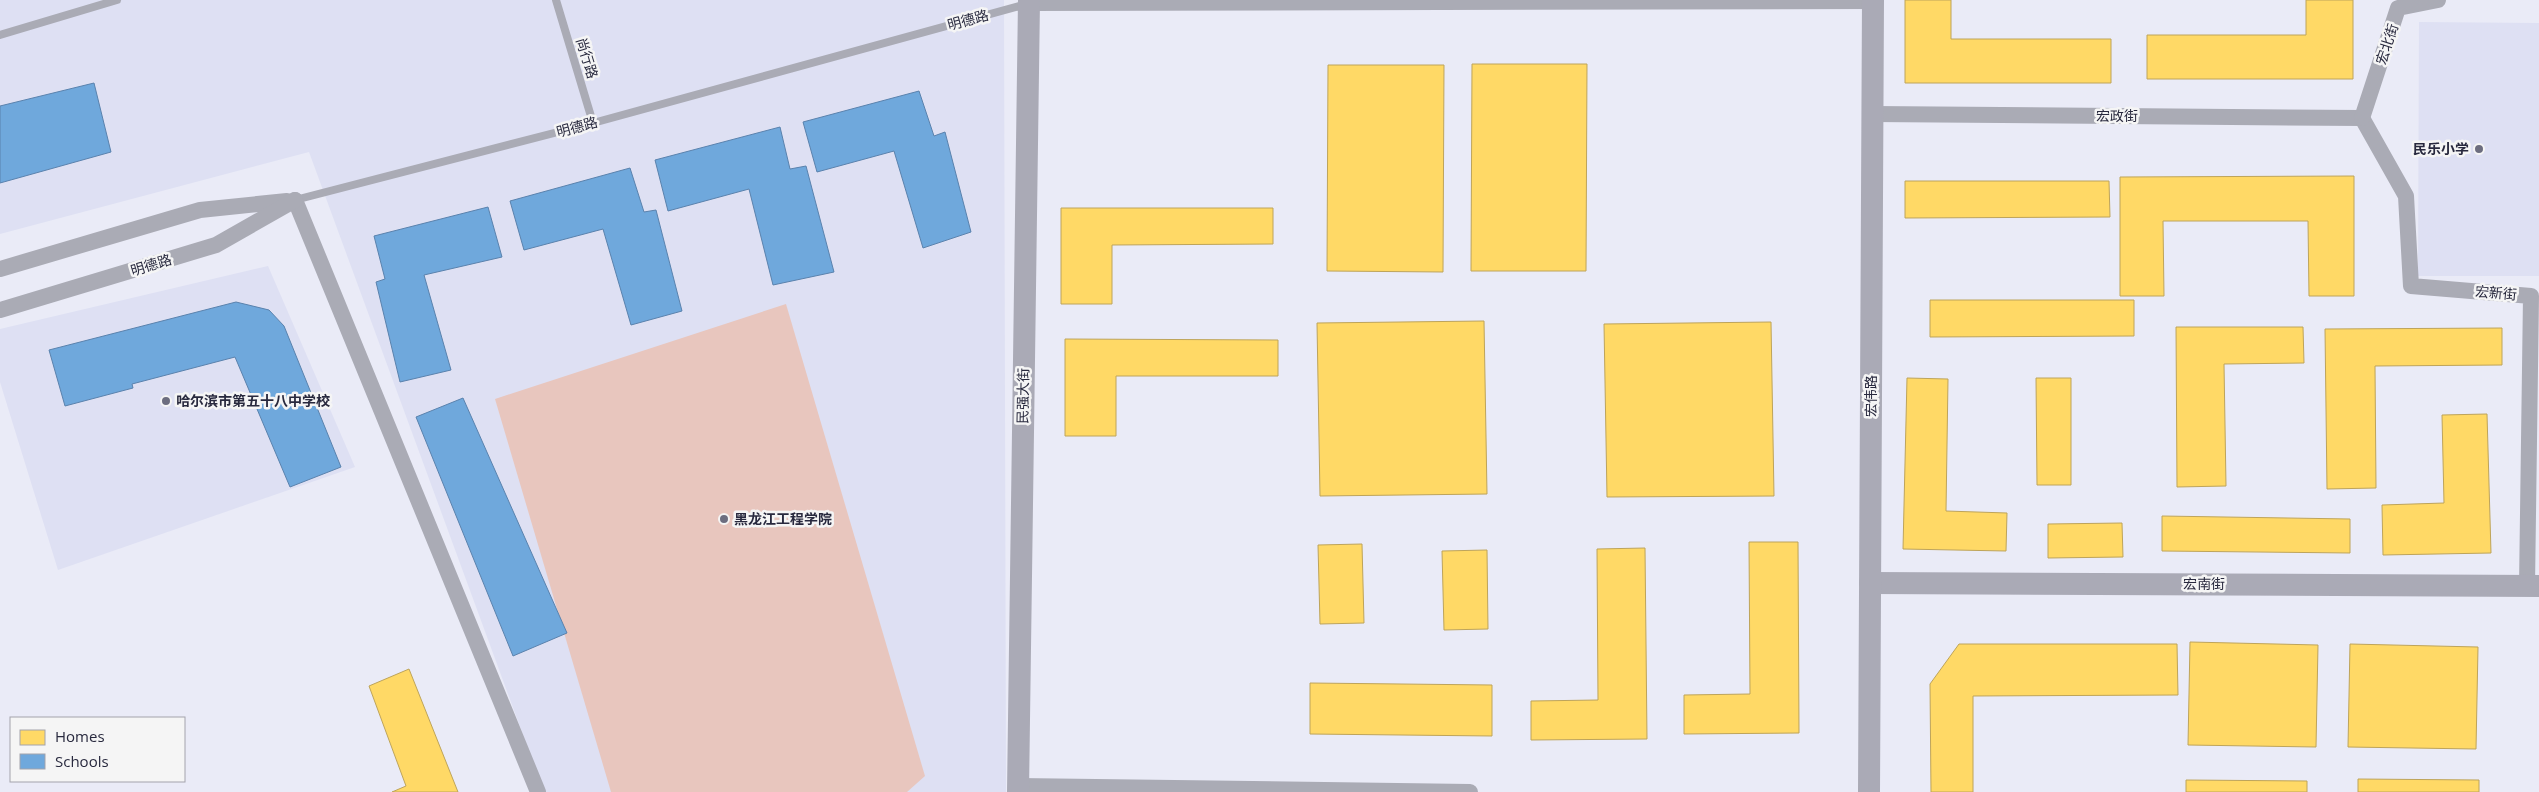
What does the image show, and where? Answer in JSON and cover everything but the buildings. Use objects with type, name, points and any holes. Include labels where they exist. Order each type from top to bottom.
[{"type":"street","name":"明德路","points":[[1029,2],[1873,0]]},
{"type":"street","name":"宏伟路","points":[[1869,792],[1873,0]]},
{"type":"street","name":"宏北街","points":[[2362,118],[2398,8],[2438,0]]},
{"type":"street","name":"民强大街","points":[[1018,789],[1029,2]]},
{"type":"street","name":"宏政街","points":[[1872,114],[2362,118]]},
{"type":"street","name":"宏新街","points":[[2362,118],[2406,196],[2411,286],[2531,296],[2533,586]]},
{"type":"street","name":"明德路","points":[[0,269],[200,210],[295,200]]},
{"type":"street","name":"明德路","points":[[0,310],[216,245],[295,200]]},
{"type":"street","points":[[295,200],[538,792]]},
{"type":"street","name":"宏南街","points":[[1870,583],[2533,586]]},
{"type":"street","points":[[1018,789],[1470,792]]},
{"type":"lane","points":[[0,34],[117,0]]},
{"type":"lane","name":"尚行路","points":[[556,0],[593,123]]},
{"type":"lane","name":"明德路","points":[[295,200],[593,123],[1029,2]]},
{"type":"shaded area","name":"黑龙江工程学院","points":[[0,0],[1004,0],[1006,792],[544,792],[309,152],[0,234]]},
{"type":"shaded area","name":"民乐小学","points":[[2419,22],[2539,23],[2539,276],[2418,276]]},
{"type":"shaded area","name":"哈尔滨市第五十八中学校","points":[[268,266],[355,467],[58,570],[0,382],[0,329]]},
{"type":"shaded area","points":[[786,304],[925,776],[907,792],[611,792],[495,399]]},
{"type":"place","name":"民乐小学","points":[[2479,149]]},
{"type":"place","name":"哈尔滨市第五十八中学校","points":[[166,401]]},
{"type":"place","name":"黑龙江工程学院","points":[[724,519]]}]
